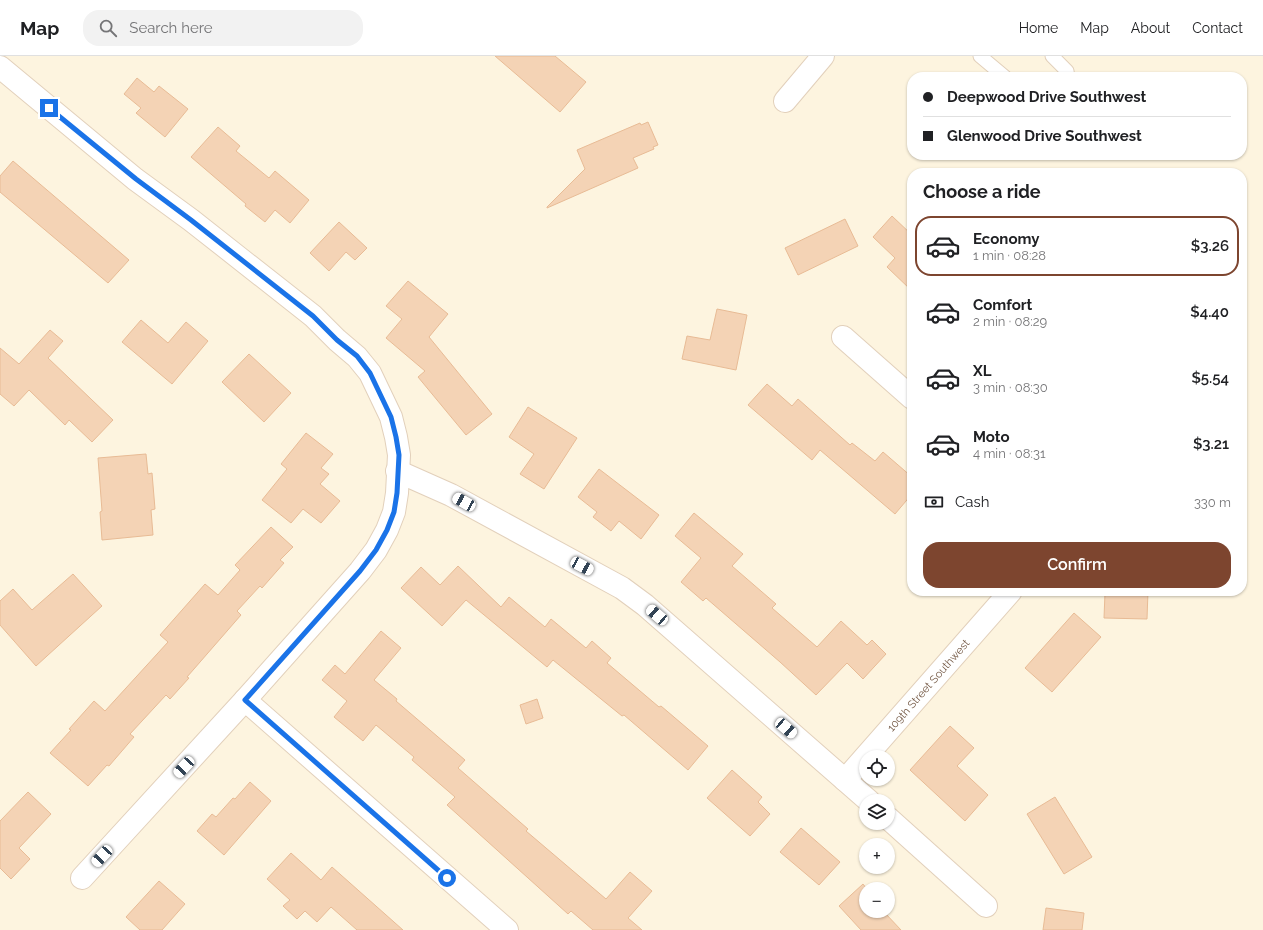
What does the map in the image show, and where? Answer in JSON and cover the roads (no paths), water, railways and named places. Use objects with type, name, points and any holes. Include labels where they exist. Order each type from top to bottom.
[{"type":"street","points":[[785,101],[823,56]]},
{"type":"street","points":[[0,68],[136,179],[191,220],[313,316],[337,340],[357,356],[370,373],[391,417],[399,455],[397,493],[394,512],[387,530],[376,550],[360,571],[245,700],[82,878]]},
{"type":"street","points":[[843,337],[907,394]]},
{"type":"street","points":[[397,471],[451,495],[622,588],[645,605],[861,794]]},
{"type":"street","name":"109th Street Southwest","points":[[845,780],[1007,596]]},
{"type":"street","points":[[245,700],[507,930]]},
{"type":"street","points":[[895,824],[986,906]]},
{"type":"lane","points":[[980,56],[999,72]]},
{"type":"lane","points":[[1052,56],[1067,72]]}]
